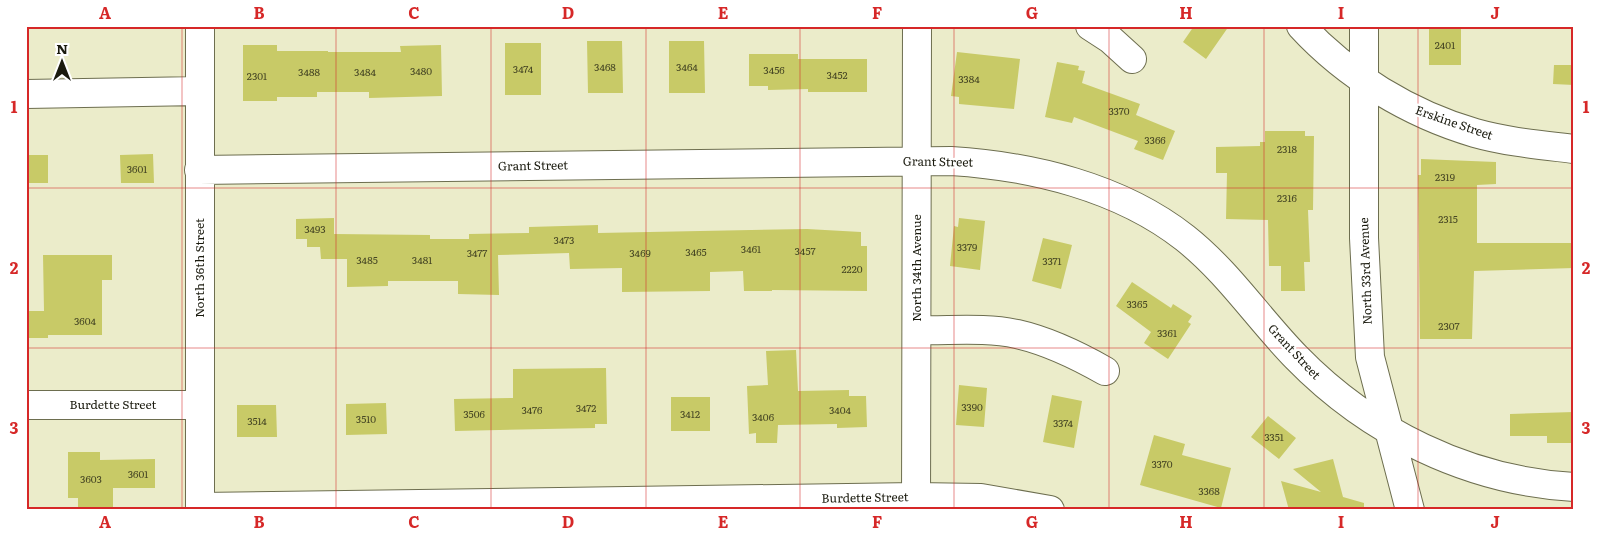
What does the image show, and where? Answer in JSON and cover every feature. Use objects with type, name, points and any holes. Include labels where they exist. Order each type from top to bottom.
[{"type":"street","name":"North 36th Street","points":[[200,26],[200,508]]},
{"type":"street","name":"North 34th Avenue","points":[[916,504],[917,26]]},
{"type":"street","points":[[1090,26],[1110,39],[1132,59]]},
{"type":"street","name":"Erskine Street","points":[[1300,26],[1315,42],[1364,79],[1396,100],[1430,117],[1475,133],[1512,141],[1574,149]]},
{"type":"street","name":"North 33rd Avenue","points":[[1364,26],[1366,296],[1370,357],[1410,510]]},
{"type":"street","points":[[26,94],[200,91]]},
{"type":"street","name":"Grant Street","points":[[199,170],[917,161],[976,162],[1038,172],[1098,191],[1147,214],[1184,238],[1212,262],[1295,355],[1326,386],[1347,403],[1388,430],[1428,451],[1479,469],[1508,477],[1574,487]]},
{"type":"street","points":[[917,330],[1015,334],[1062,349],[1105,371]]},
{"type":"street","name":"Burdette Street","points":[[26,405],[200,405]]},
{"type":"street","name":"Burdette Street","points":[[200,508],[916,504],[981,498],[1050,510]]},
{"type":"building","points":[[1194,26],[1229,26],[1206,59],[1183,42]]},
{"type":"building","points":[[1429,26],[1461,26],[1461,65],[1429,65]]},
{"type":"building","points":[[587,41],[622,41],[623,93],[588,93]]},
{"type":"building","points":[[669,41],[704,41],[705,93],[669,93]]},
{"type":"building","points":[[505,43],[541,43],[541,95],[505,95]]},
{"type":"building","points":[[243,45],[277,45],[277,51],[401,52],[400,46],[441,45],[442,96],[369,98],[369,92],[317,92],[317,97],[277,97],[277,101],[243,101]]},
{"type":"building","points":[[957,52],[1020,59],[1014,109],[959,104],[959,97],[951,96]]},
{"type":"building","points":[[749,54],[798,54],[798,59],[867,59],[867,92],[808,92],[808,89],[768,90],[768,86],[749,86]]},
{"type":"building","points":[[1057,62],[1079,66],[1078,70],[1085,71],[1082,83],[1140,104],[1136,115],[1175,131],[1163,160],[1134,149],[1138,141],[1074,117],[1072,123],[1045,117]]},
{"type":"building","points":[[1554,65],[1574,65],[1574,85],[1553,84]]},
{"type":"building","points":[[1265,131],[1305,131],[1305,136],[1314,136],[1313,210],[1308,210],[1310,262],[1304,262],[1305,291],[1281,291],[1281,266],[1269,266],[1268,220],[1226,219],[1227,173],[1216,173],[1216,147],[1260,146],[1260,142],[1265,142]]},
{"type":"building","points":[[153,154],[154,183],[121,183],[120,155]]},
{"type":"building","points":[[26,155],[48,155],[48,183],[26,183]]},
{"type":"building","points":[[1421,159],[1496,162],[1496,184],[1477,185],[1477,243],[1574,243],[1574,268],[1474,271],[1472,339],[1420,339],[1418,175],[1421,175]]},
{"type":"building","points":[[334,218],[334,234],[430,235],[430,239],[469,239],[469,234],[529,233],[529,227],[598,225],[598,233],[807,229],[861,232],[861,246],[867,246],[867,291],[744,291],[743,271],[710,272],[710,291],[622,292],[622,268],[570,269],[569,253],[498,255],[499,295],[458,294],[458,281],[388,281],[388,286],[347,287],[347,259],[321,259],[320,247],[307,247],[307,239],[296,239],[296,219]]},
{"type":"building","points":[[959,218],[985,221],[980,270],[950,266],[954,226],[958,227]]},
{"type":"building","points":[[1043,238],[1072,245],[1061,289],[1032,281]]},
{"type":"building","points":[[43,255],[112,255],[112,280],[102,280],[102,335],[48,335],[48,338],[26,338],[26,311],[44,311]]},
{"type":"building","points":[[1132,282],[1171,308],[1173,304],[1192,316],[1188,322],[1191,324],[1168,359],[1144,343],[1151,332],[1116,306]]},
{"type":"building","points":[[796,350],[798,391],[849,390],[849,396],[866,396],[867,427],[837,428],[837,424],[778,425],[777,443],[756,443],[756,433],[749,434],[747,386],[768,385],[766,351]]},
{"type":"building","points":[[606,368],[607,424],[595,424],[595,428],[455,431],[454,399],[513,398],[513,369]]},
{"type":"building","points":[[959,385],[987,388],[984,427],[956,425]]},
{"type":"building","points":[[1052,395],[1082,401],[1074,448],[1043,442]]},
{"type":"building","points":[[671,397],[710,397],[710,431],[671,431]]},
{"type":"building","points":[[386,403],[387,434],[346,435],[346,404]]},
{"type":"building","points":[[237,405],[276,405],[277,437],[237,437]]},
{"type":"building","points":[[1574,412],[1574,443],[1547,443],[1547,436],[1510,436],[1510,414]]},
{"type":"building","points":[[1268,416],[1296,438],[1279,459],[1251,437]]},
{"type":"building","points":[[1154,435],[1185,444],[1182,455],[1231,468],[1221,508],[1140,485]]},
{"type":"building","points":[[68,452],[100,452],[100,460],[155,459],[155,488],[113,488],[113,509],[78,509],[78,498],[68,498]]},
{"type":"building","points":[[1333,459],[1343,497],[1364,503],[1364,510],[1289,510],[1281,481],[1321,492],[1293,469]]}]
